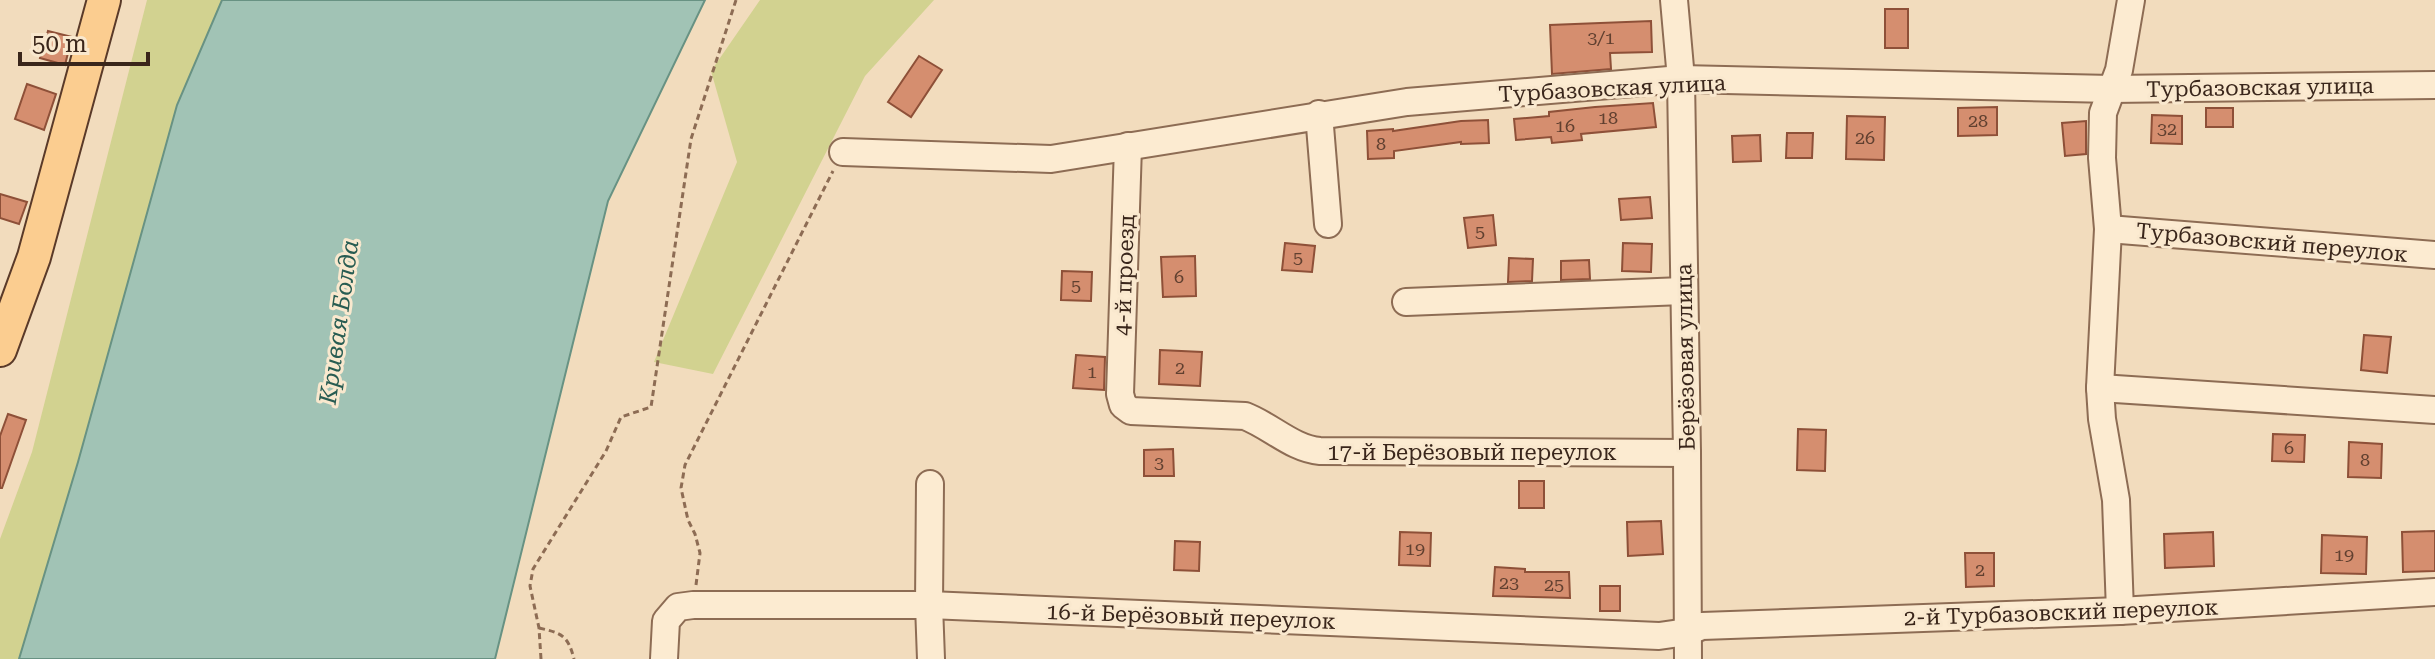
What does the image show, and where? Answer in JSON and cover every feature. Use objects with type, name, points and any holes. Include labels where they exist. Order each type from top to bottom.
[{"type":"main road","points":[[0,350],[34,257],[104,0]]},
{"type":"street","name":"Берёзовая улица","points":[[1674,0],[1680,67],[1688,659]]},
{"type":"street","points":[[2120,611],[2116,500],[2102,419],[2100,388],[2108,229],[2102,158],[2103,113],[2119,70],[2131,0]]},
{"type":"street","name":"Турбазовская улица","points":[[843,152],[1051,159],[1319,114],[1680,67],[2112,89],[2435,85]]},
{"type":"street","points":[[1319,114],[1328,224]]},
{"type":"street","name":"4-й проезд","points":[[1123,405],[1120,394],[1128,146]]},
{"type":"street","name":"Турбазовский переулок","points":[[2108,229],[2435,255]]},
{"type":"street","points":[[1406,302],[1683,291]]},
{"type":"street","points":[[2100,388],[2435,410]]},
{"type":"street","name":"17-й Берёзовый переулок","points":[[1123,405],[1131,411],[1245,416],[1263,423],[1300,447],[1320,451],[1687,453]]},
{"type":"street","points":[[930,484],[931,659]]},
{"type":"street","name":"2-й Турбазовский переулок","points":[[1687,632],[1702,626],[2120,611],[2435,592]]},
{"type":"street","points":[[664,659],[666,621],[678,607],[693,605]]},
{"type":"street","name":"16-й Берёзовый переулок","points":[[693,605],[929,605],[1659,636],[1687,632]]},
{"type":"path","points":[[541,659],[539,628],[530,586],[533,569],[606,451],[621,417],[651,407],[691,139],[736,0]]},
{"type":"path","points":[[693,605],[700,553],[681,488],[685,465],[843,152]]},
{"type":"path","points":[[539,628],[561,633],[571,646],[574,659]]},
{"type":"green space","points":[[147,0],[222,0],[177,105],[78,462],[19,659],[0,659],[0,539],[32,452]]},
{"type":"green space","points":[[760,0],[934,0],[865,76],[713,374],[654,362],[737,162],[711,71]]},
{"type":"water","name":"Кривая Болда","points":[[222,0],[705,0],[608,201],[495,659],[19,659],[78,462],[177,105]]},
{"type":"building","points":[[1885,9],[1908,9],[1908,48],[1885,48]]},
{"type":"building","points":[[1651,21],[1652,52],[1610,53],[1611,69],[1552,74],[1550,25]]},
{"type":"building","points":[[48,31],[72,37],[65,65],[40,58]]},
{"type":"building","points":[[919,56],[942,70],[911,117],[888,102]]},
{"type":"building","points":[[27,84],[56,94],[44,130],[15,119]]},
{"type":"building","points":[[1653,103],[1656,127],[1581,134],[1582,140],[1552,143],[1551,137],[1516,140],[1514,119],[1549,116],[1549,112]]},
{"type":"building","points":[[1997,107],[1997,135],[1958,136],[1958,108]]},
{"type":"building","points":[[2206,108],[2233,108],[2233,127],[2206,127]]},
{"type":"building","points":[[2152,115],[2182,116],[2182,144],[2151,143]]},
{"type":"building","points":[[1847,116],[1885,117],[1884,160],[1846,159]]},
{"type":"building","points":[[1488,120],[1489,143],[1461,142],[1394,151],[1394,158],[1368,159],[1367,131]]},
{"type":"building","points":[[2086,121],[2086,154],[2065,156],[2062,123]]},
{"type":"building","points":[[1787,133],[1813,133],[1812,158],[1786,158]]},
{"type":"building","points":[[1760,135],[1761,161],[1733,162],[1732,136]]},
{"type":"building","points":[[0,194],[27,202],[19,224],[0,218]]},
{"type":"building","points":[[1650,197],[1652,218],[1621,220],[1619,199]]},
{"type":"building","points":[[1493,215],[1496,245],[1468,248],[1464,218]]},
{"type":"building","points":[[1285,243],[1315,246],[1312,272],[1282,270]]},
{"type":"building","points":[[1623,243],[1652,244],[1651,272],[1622,271]]},
{"type":"building","points":[[1195,256],[1196,296],[1163,297],[1161,257]]},
{"type":"building","points":[[1509,258],[1533,259],[1532,281],[1508,282]]},
{"type":"building","points":[[1589,260],[1590,279],[1561,280],[1561,261]]},
{"type":"building","points":[[1062,271],[1092,272],[1091,301],[1061,300]]},
{"type":"building","points":[[2364,335],[2391,337],[2387,373],[2361,370]]},
{"type":"building","points":[[1160,350],[1202,352],[1200,386],[1159,384]]},
{"type":"building","points":[[1076,355],[1105,357],[1104,390],[1073,388]]},
{"type":"building","points":[[8,414],[26,420],[0,488],[0,436]]},
{"type":"building","points":[[1798,429],[1826,430],[1825,471],[1797,470]]},
{"type":"building","points":[[2273,434],[2305,435],[2304,462],[2272,461]]},
{"type":"building","points":[[2349,442],[2382,444],[2381,478],[2348,477]]},
{"type":"building","points":[[1173,449],[1174,476],[1144,476],[1144,450]]},
{"type":"building","points":[[1519,481],[1544,481],[1544,508],[1519,508]]},
{"type":"building","points":[[1661,521],[1663,554],[1628,556],[1627,522]]},
{"type":"building","points":[[2435,531],[2435,571],[2403,572],[2402,532]]},
{"type":"building","points":[[1400,532],[1431,533],[1430,566],[1399,565]]},
{"type":"building","points":[[2213,532],[2214,566],[2165,568],[2164,534]]},
{"type":"building","points":[[2322,535],[2367,537],[2366,574],[2321,573]]},
{"type":"building","points":[[1175,541],[1200,542],[1199,571],[1174,570]]},
{"type":"building","points":[[1965,553],[1994,553],[1994,586],[1966,587]]},
{"type":"building","points":[[1495,567],[1525,569],[1525,572],[1569,572],[1570,598],[1493,596]]},
{"type":"building","points":[[1600,586],[1620,586],[1620,611],[1600,611]]}]
